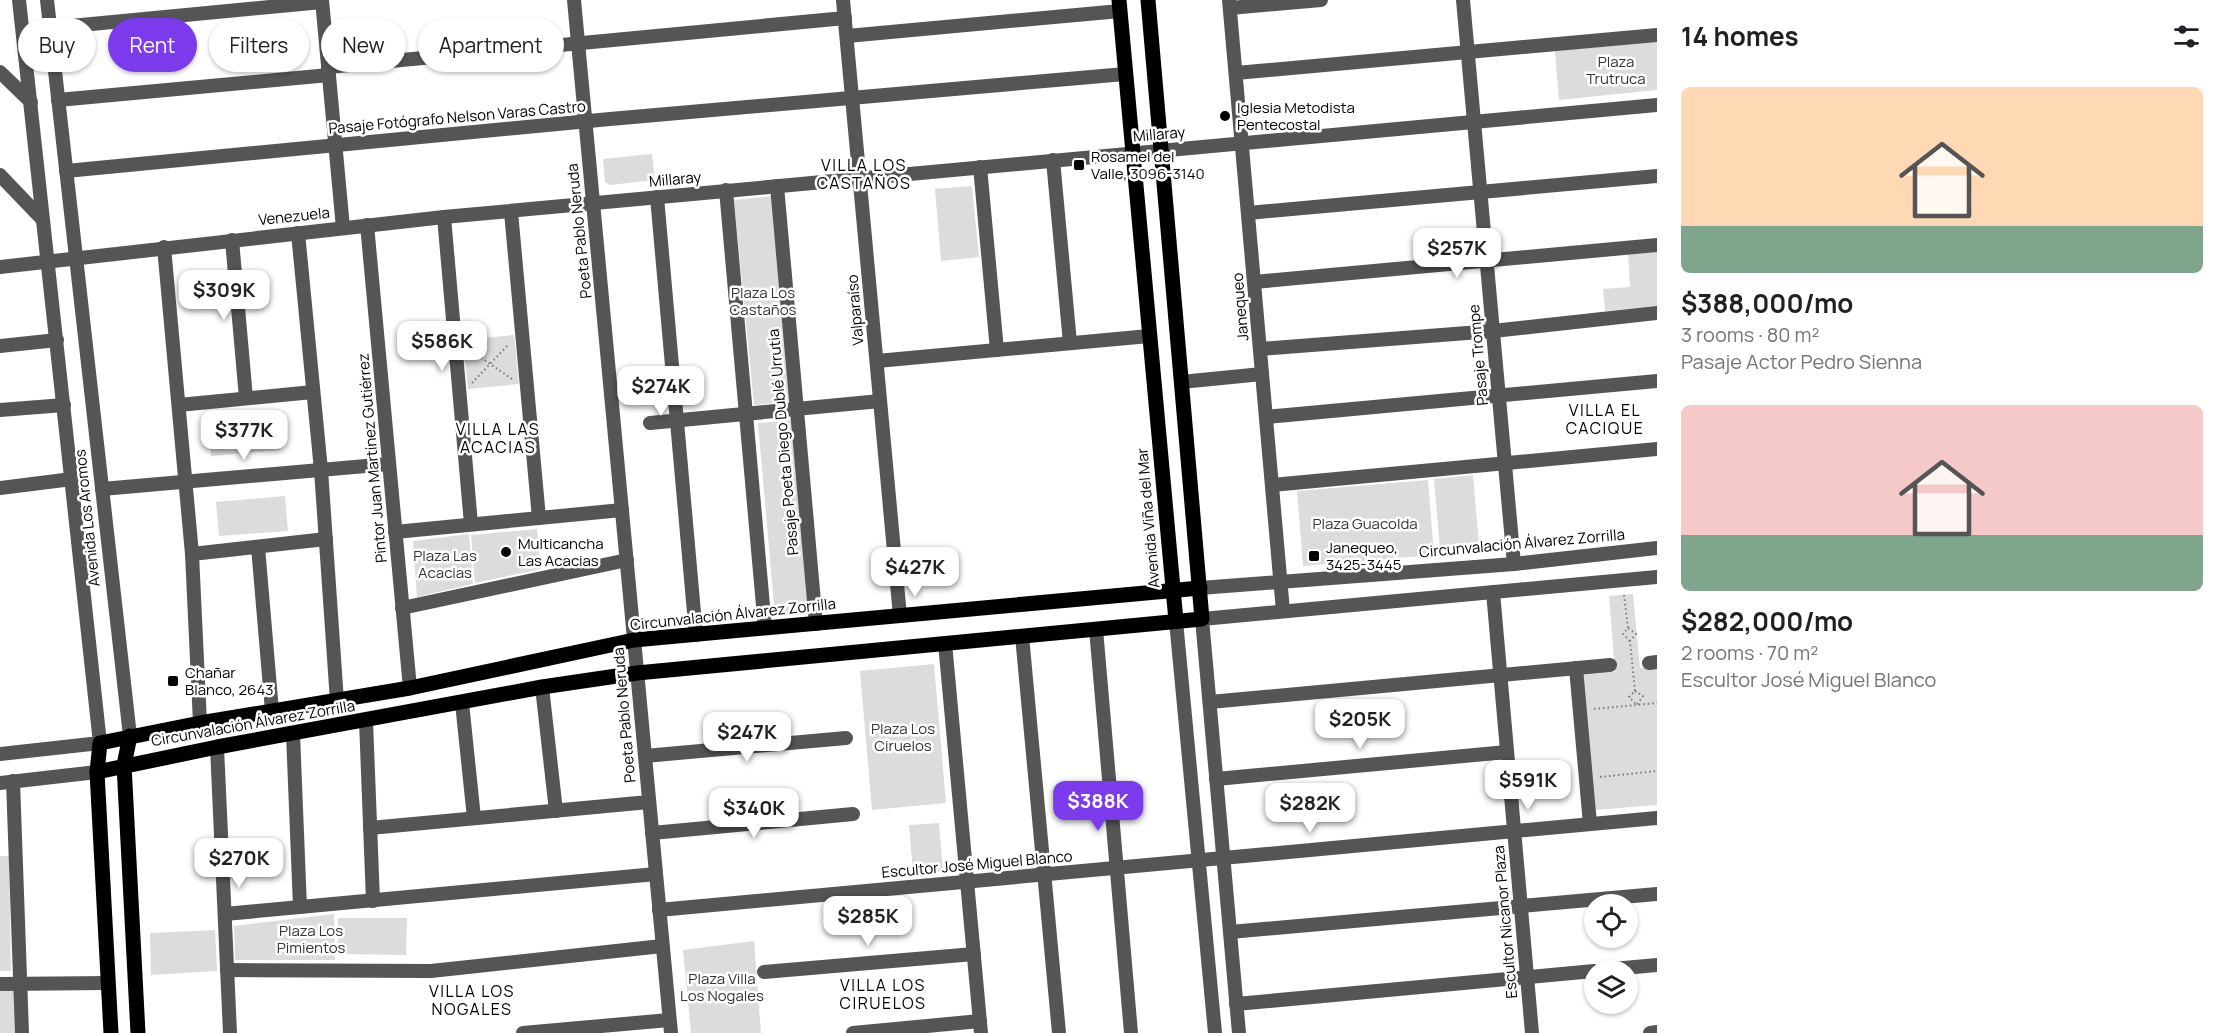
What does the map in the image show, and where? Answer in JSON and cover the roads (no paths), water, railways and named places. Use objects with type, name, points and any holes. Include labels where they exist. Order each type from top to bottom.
[{"type":"main road","points":[[1148,0],[1202,619]]},
{"type":"main road","name":"Avenida Viña del Mar","points":[[1119,6],[1176,621]]},
{"type":"main road","name":"Circunvalación Álvarez Zorrilla","points":[[100,743],[200,723],[410,688],[634,640],[1200,588]]},
{"type":"main road","name":"Circunvalación Álvarez Zorrilla","points":[[97,772],[217,747],[542,687],[637,673],[1202,619]]},
{"type":"main road","name":"Avenida Los Aromos","points":[[129,736],[124,765],[138,1033]]},
{"type":"main road","name":"Avenida Los Aromos","points":[[100,743],[97,772],[111,1033]]},
{"type":"street","name":"Avenida Los Aromos","points":[[19,0],[100,743]]},
{"type":"street","name":"Avenida Los Aromos","points":[[47,0],[49,18]]},
{"type":"street","name":"Poeta Pablo Neruda","points":[[574,0],[670,1027]]},
{"type":"street","name":"Valparaíso","points":[[843,0],[850,97],[860,178],[900,616]]},
{"type":"street","points":[[1229,4],[1321,0]]},
{"type":"street","name":"Pasaje Trompe","points":[[1463,0],[1514,564]]},
{"type":"street","points":[[96,23],[322,1],[323,18]]},
{"type":"street","name":"Janequeo","points":[[1229,4],[1283,611]]},
{"type":"street","points":[[847,36],[1119,6]]},
{"type":"street","points":[[406,63],[845,18]]},
{"type":"street","points":[[1236,73],[1657,35]]},
{"type":"street","points":[[0,72],[31,102]]},
{"type":"street","name":"Avenida Los Aromos","points":[[55,72],[129,736]]},
{"type":"street","points":[[58,100],[321,72]]},
{"type":"street","points":[[328,72],[343,228]]},
{"type":"street","name":"Pasaje Fotógrafo Nelson Varas Castro","points":[[66,171],[585,121],[1125,74]]},
{"type":"street","name":"Millaray","points":[[593,203],[1657,105]]},
{"type":"street","points":[[1053,160],[1070,343]]},
{"type":"street","points":[[980,167],[997,350]]},
{"type":"street","points":[[0,175],[43,220]]},
{"type":"street","points":[[1248,213],[1657,176]]},
{"type":"street","name":"Pasaje Poeta Diego Dublé Urrutia","points":[[777,186],[816,624]]},
{"type":"street","points":[[726,190],[765,628]]},
{"type":"street","points":[[657,197],[696,635]]},
{"type":"street","name":"Venezuela","points":[[0,267],[367,225],[593,203]]},
{"type":"street","points":[[511,212],[539,518]]},
{"type":"street","points":[[444,217],[471,524]]},
{"type":"street","name":"Pintor Juan Martínez Gutiérrez","points":[[367,225],[410,688]]},
{"type":"street","points":[[298,233],[321,470],[338,701]]},
{"type":"street","points":[[232,240],[246,398]]},
{"type":"street","points":[[1254,282],[1657,245]]},
{"type":"street","points":[[164,247],[192,554],[200,723]]},
{"type":"street","points":[[1260,349],[1492,331],[1657,313]]},
{"type":"street","points":[[876,361],[1149,336]]},
{"type":"street","points":[[0,346],[57,340]]},
{"type":"street","points":[[1181,382],[1262,374]]},
{"type":"street","points":[[1266,417],[1657,381]]},
{"type":"street","points":[[178,405],[313,392]]},
{"type":"street","points":[[650,423],[880,401]]},
{"type":"street","points":[[0,410],[64,405]]},
{"type":"street","points":[[1272,485],[1657,449]]},
{"type":"street","points":[[102,489],[389,464]]},
{"type":"street","points":[[0,488],[72,479]]},
{"type":"street","points":[[395,532],[622,510]]},
{"type":"street","points":[[192,554],[326,539]]},
{"type":"street","points":[[258,547],[272,711]]},
{"type":"street","name":"Circunvalación Álvarez Zorrilla","points":[[1200,588],[1514,564],[1657,548]]},
{"type":"street","points":[[402,608],[627,560]]},
{"type":"street","name":"Circunvalación Álvarez Zorrilla","points":[[1202,619],[1657,577]]},
{"type":"street","name":"Escultor Nicanor Plaza","points":[[1493,592],[1532,1033]]},
{"type":"street","points":[[1202,619],[1239,1033]]},
{"type":"street","name":"Avenida Viña del Mar","points":[[1176,621],[1215,1033]]},
{"type":"street","points":[[1096,628],[1131,1033]]},
{"type":"street","points":[[1022,636],[1059,1033]]},
{"type":"street","points":[[853,1033],[981,1027],[945,644]]},
{"type":"street","points":[[1210,702],[1610,665]]},
{"type":"street","points":[[1576,668],[1590,824]]},
{"type":"street","points":[[542,687],[556,810]]},
{"type":"street","points":[[462,703],[474,818]]},
{"type":"street","points":[[366,721],[373,901]]},
{"type":"street","points":[[293,734],[300,907]]},
{"type":"street","points":[[645,756],[846,738]]},
{"type":"street","name":"Circunvalación Álvarez Zorrilla","points":[[0,754],[100,743]]},
{"type":"street","points":[[217,747],[230,1033]]},
{"type":"street","points":[[1216,779],[1507,752]]},
{"type":"street","name":"Circunvalación Álvarez Zorrilla","points":[[7,782],[97,772]]},
{"type":"street","points":[[7,782],[22,1033]]},
{"type":"street","points":[[370,828],[649,802]]},
{"type":"street","points":[[652,833],[853,814]]},
{"type":"street","name":"Escultor José Miguel Blanco","points":[[659,910],[1657,818]]},
{"type":"street","points":[[225,914],[656,874]]},
{"type":"street","points":[[1230,932],[1657,894]]},
{"type":"street","points":[[227,970],[431,971],[662,946]]},
{"type":"street","points":[[764,972],[974,954]]},
{"type":"street","points":[[1638,967],[1657,965]]},
{"type":"street","points":[[1236,1004],[1584,972]]},
{"type":"street","points":[[0,984],[108,983]]},
{"type":"street","points":[[523,1033],[670,1027]]},
{"type":"street","points":[[1650,1033],[1657,1032]]},
{"type":"place","name":"Iglesia Metodista Pentecostal","points":[[1225,116]]},
{"type":"place","name":"Rosamel del Valle, 3096-3140","points":[[1079,165]]},
{"type":"place","name":"Multicancha Las Acacias","points":[[506,552]]},
{"type":"place","name":"Janequeo, 3425-3445","points":[[1314,556]]},
{"type":"place","name":"Chañar Blanco, 2643","points":[[173,681]]},
{"type":"district","name":"VILLA LOS CASTAÑOS","points":[[864,174]]},
{"type":"district","name":"VILLA EL CACIQUE","points":[[1605,419]]},
{"type":"district","name":"VILLA LAS ACACIAS","points":[[498,438]]},
{"type":"district","name":"VILLA LOS CIRUELOS","points":[[883,994]]},
{"type":"district","name":"VILLA LOS NOGALES","points":[[472,1000]]},
{"type":"park label","name":"Plaza Trutruca","points":[[1616,70]]},
{"type":"park label","name":"Plaza Los Castaños","points":[[763,300]]},
{"type":"park label","name":"Plaza Guacolda","points":[[1365,523]]},
{"type":"park label","name":"Plaza Las Acacias","points":[[445,564]]},
{"type":"park label","name":"Plaza Los Ciruelos","points":[[903,736]]},
{"type":"park label","name":"Plaza Los Pimientos","points":[[311,938]]},
{"type":"park label","name":"Plaza Villa Los Nogales","points":[[722,986]]}]
